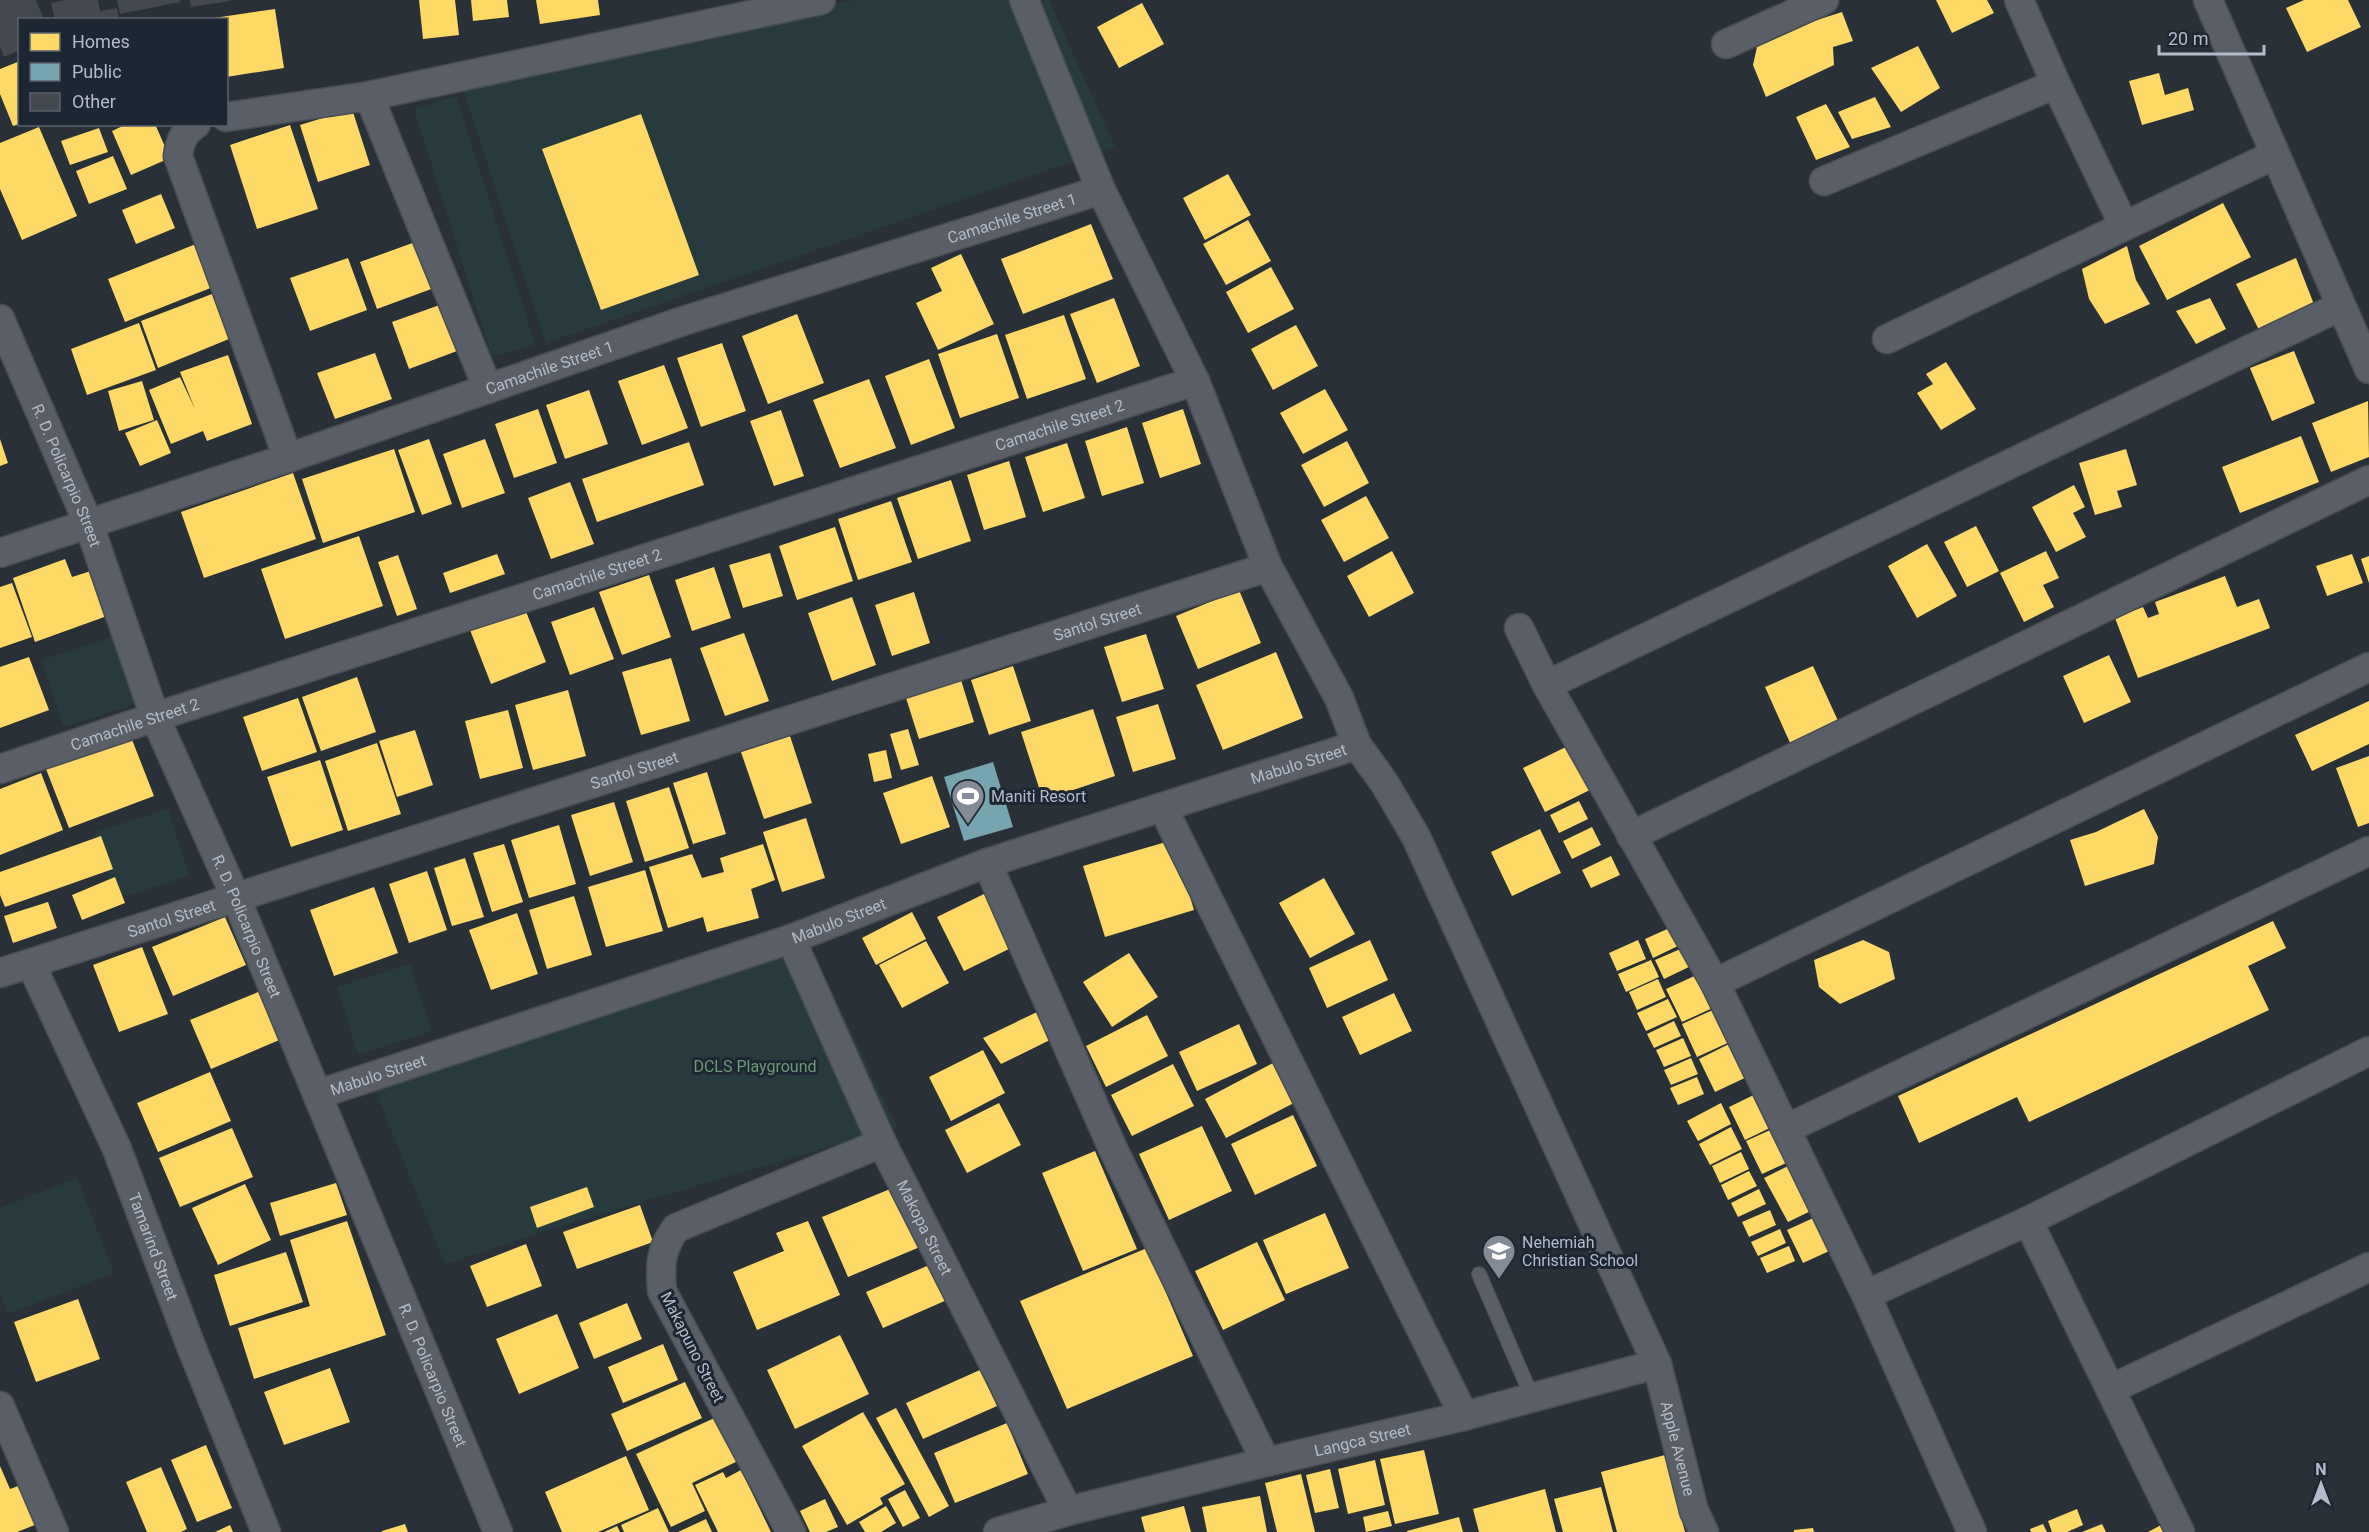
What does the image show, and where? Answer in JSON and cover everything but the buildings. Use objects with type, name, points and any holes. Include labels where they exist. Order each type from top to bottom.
[{"type":"street","points":[[228,117],[369,96],[821,0]]},
{"type":"street","name":"Apple Avenue","points":[[1024,0],[1101,190],[1195,381],[1268,567],[1339,698],[1357,745],[1391,793],[1416,837],[1657,1364],[1694,1512],[1704,1532]]},
{"type":"street","points":[[1726,44],[1824,0]]},
{"type":"street","points":[[2019,0],[2056,84],[2124,226]]},
{"type":"street","points":[[2208,0],[2369,369]]},
{"type":"street","points":[[1824,180],[2056,84]]},
{"type":"street","points":[[369,96],[488,389]]},
{"type":"street","points":[[193,126],[180,142],[178,156],[288,458]]},
{"type":"street","points":[[1887,339],[2274,155]]},
{"type":"street","name":"Camachile Street 1","points":[[0,553],[288,458],[683,321],[1101,190]]},
{"type":"street","points":[[1547,685],[2341,306]]},
{"type":"street","name":"R. D. Policarpio Street","points":[[0,319],[89,525],[155,717],[236,898],[319,1094],[498,1532]]},
{"type":"street","name":"Camachile Street 2","points":[[0,769],[1195,381]]},
{"type":"street","points":[[1631,836],[2369,480]]},
{"type":"street","name":"Santol Street","points":[[0,973],[1268,567]]},
{"type":"street","points":[[1519,628],[1547,685],[1715,983],[1866,1295],[1972,1532]]},
{"type":"street","points":[[1715,983],[2369,667]]},
{"type":"street","name":"Mabulo Street","points":[[319,1094],[791,939],[987,863],[1357,745]]},
{"type":"street","points":[[1163,808],[1464,1416]]},
{"type":"street","points":[[1786,1129],[2369,851]]},
{"type":"street","points":[[987,863],[1113,1149],[1266,1462]]},
{"type":"street","name":"Makopa Street","points":[[791,939],[882,1143],[1068,1511]]},
{"type":"street","name":"Tamarind Street","points":[[31,964],[117,1149],[189,1341],[266,1532]]},
{"type":"street","points":[[1866,1295],[2028,1221],[2369,1051]]},
{"type":"street","name":"Makapuno Street","points":[[791,1532],[662,1291],[660,1266],[665,1244],[676,1228],[882,1143]]},
{"type":"street","points":[[2028,1221],[2180,1532]]},
{"type":"street","points":[[2111,1389],[2369,1267]]},
{"type":"street","name":"Langca Street","points":[[998,1532],[1068,1511],[1464,1416],[1657,1364]]},
{"type":"street","points":[[0,1406],[54,1532]]},
{"type":"lane","points":[[1479,1274],[1532,1397]]},
{"type":"green space","points":[[854,0],[1049,0],[1115,147],[546,343],[461,83]]},
{"type":"green space","points":[[456,96],[535,344],[492,357],[414,109]]},
{"type":"green space","points":[[115,636],[136,704],[63,727],[41,660]]},
{"type":"green space","points":[[168,809],[189,876],[116,899],[94,832]]},
{"type":"green space","name":"DCLS Playground","points":[[809,944],[897,1127],[560,1226],[445,1264],[375,1090]]},
{"type":"green space","points":[[410,964],[432,1031],[358,1055],[337,987]]},
{"type":"green space","points":[[77,1178],[114,1273],[8,1314],[0,1293],[0,1208]]},
{"type":"place","name":"Maniti Resort","points":[[968,825]]},
{"type":"place","name":"Nehemiah Christian School","points":[[1499,1280]]}]
